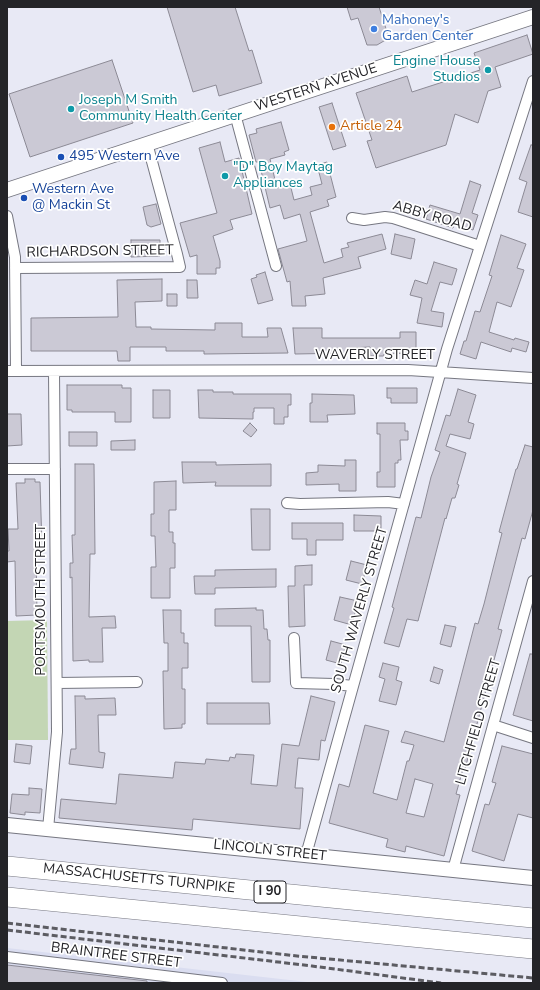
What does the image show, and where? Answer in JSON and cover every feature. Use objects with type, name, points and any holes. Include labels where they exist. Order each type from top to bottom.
[{"type":"highway","name":"MASSACHUSETTS TURNPIKE","points":[[7,866],[533,918]]},
{"type":"highway","name":"I 90","points":[[7,897],[533,949]]},
{"type":"main road","name":"WESTERN AVENUE","points":[[7,190],[533,17]]},
{"type":"main road","name":"LINCOLN STREET","points":[[7,825],[533,878]]},
{"type":"street","name":"WAVERLY STREET","points":[[11,371],[408,370],[441,372],[447,349],[533,81]]},
{"type":"street","points":[[235,114],[276,266]]},
{"type":"street","name":"RICHARDSON STREET","points":[[15,268],[180,267],[178,254],[147,143]]},
{"type":"street","points":[[7,216],[14,250],[15,268],[11,371]]},
{"type":"street","name":"ABBY ROAD","points":[[352,218],[364,220],[389,217],[480,246]]},
{"type":"street","name":"PORTSMOUTH STREET","points":[[48,829],[57,747],[54,371]]},
{"type":"street","points":[[441,372],[533,378]]},
{"type":"street","name":"SOUTH WAVERLY STREET","points":[[306,855],[441,372]]},
{"type":"street","points":[[7,469],[55,469]]},
{"type":"street","points":[[288,503],[383,502],[404,504]]},
{"type":"street","name":"LITCHFIELD STREET","points":[[453,870],[493,724],[529,610],[533,581]]},
{"type":"street","points":[[294,638],[296,683],[354,686]]},
{"type":"street","points":[[57,683],[137,682]]},
{"type":"street","points":[[493,724],[533,738]]},
{"type":"street","name":"BRAINTREE STREET","points":[[7,957],[222,983]]},
{"type":"shaded area","points":[[7,948],[316,983],[7,983]]},
{"type":"green space","points":[[47,620],[48,740],[7,740],[7,621]]},
{"type":"building","points":[[167,7],[235,7],[249,51],[252,50],[262,83],[219,96],[216,85],[193,92]]},
{"type":"building","name":"Mahoney's Garden Center","points":[[347,7],[379,7],[389,38],[377,45],[367,45],[358,18],[351,20]]},
{"type":"building","points":[[527,35],[533,54],[495,67],[501,87],[488,91],[478,123],[455,114],[446,145],[376,168],[367,141],[372,140],[356,93],[407,76],[412,92],[480,70],[474,53]]},
{"type":"building","name":"Joseph M Smith Community Health Center","points":[[112,60],[133,123],[30,157],[9,94]]},
{"type":"building","name":"Article 24","points":[[332,103],[346,146],[333,150],[319,107]]},
{"type":"building","points":[[281,122],[289,150],[284,152],[285,155],[270,159],[277,188],[290,184],[294,200],[312,195],[310,187],[322,184],[317,165],[327,162],[336,197],[327,200],[329,206],[310,212],[324,263],[343,257],[341,249],[349,247],[347,243],[382,234],[386,249],[358,257],[361,268],[323,278],[325,294],[305,296],[306,306],[292,306],[290,281],[287,282],[278,249],[307,241],[300,214],[284,219],[280,205],[270,208],[259,162],[256,162],[249,135],[257,133],[256,129]]},
{"type":"building","points":[[220,142],[225,162],[239,158],[252,214],[230,220],[233,229],[213,236],[220,261],[220,268],[216,268],[216,274],[197,274],[197,255],[190,257],[180,223],[217,213],[199,148]]},
{"type":"building","points":[[531,145],[533,145],[533,217],[518,212],[527,182],[519,179]]},
{"type":"building","points":[[470,181],[481,185],[472,213],[478,215],[473,230],[454,224],[453,228],[426,219],[430,205],[460,214]]},
{"type":"building","points":[[156,204],[161,224],[151,227],[147,225],[143,207]]},
{"type":"building","points":[[395,234],[415,239],[411,259],[391,254]]},
{"type":"building","points":[[501,235],[526,244],[517,268],[524,270],[511,307],[497,302],[489,332],[514,340],[515,338],[529,342],[526,352],[512,348],[511,352],[481,342],[476,359],[460,354],[464,341],[466,341],[475,311],[480,312],[492,276],[489,275]]},
{"type":"building","points":[[131,240],[160,240],[160,256],[131,257]]},
{"type":"building","points":[[434,262],[457,269],[452,285],[440,282],[431,311],[444,313],[442,327],[417,323],[422,298],[410,295],[415,280],[427,284]]},
{"type":"building","points":[[265,272],[273,300],[258,304],[251,279],[257,277],[256,275]]},
{"type":"building","points":[[162,279],[162,301],[135,302],[136,327],[151,327],[151,329],[215,330],[215,323],[242,323],[242,337],[268,337],[267,328],[281,328],[288,353],[204,354],[204,351],[166,351],[166,347],[130,347],[130,361],[118,361],[117,351],[31,351],[31,318],[118,317],[117,280]]},
{"type":"building","points":[[187,280],[197,280],[198,298],[187,298]]},
{"type":"building","points":[[167,294],[177,294],[177,306],[167,306]]},
{"type":"building","points":[[293,328],[322,328],[322,338],[400,338],[400,332],[416,332],[416,348],[412,349],[412,353],[384,354],[384,356],[370,356],[370,347],[349,348],[349,353],[295,354]]},
{"type":"building","points":[[67,385],[122,385],[122,388],[131,388],[131,422],[115,422],[115,412],[72,412],[72,410],[67,410]]},
{"type":"building","points":[[387,388],[417,388],[417,403],[391,403],[391,398],[387,398]]},
{"type":"building","points":[[458,389],[476,395],[468,422],[474,424],[470,439],[450,434],[446,446],[466,453],[457,484],[459,485],[455,498],[452,498],[446,519],[445,518],[418,621],[407,619],[399,647],[384,643],[394,608],[392,607],[416,517],[421,518],[431,477],[440,452],[435,450],[446,415],[450,416]]},
{"type":"building","points":[[153,390],[170,390],[170,418],[153,418]]},
{"type":"building","points":[[198,390],[233,392],[233,394],[291,394],[291,405],[288,405],[288,417],[284,417],[284,424],[274,424],[274,408],[254,408],[253,419],[199,418]]},
{"type":"building","points":[[312,394],[354,395],[355,414],[327,415],[328,422],[310,422],[310,403],[312,403]]},
{"type":"building","points":[[7,414],[21,414],[22,445],[7,446]]},
{"type":"building","points":[[250,423],[257,430],[251,437],[243,431]]},
{"type":"building","points":[[377,423],[405,423],[405,431],[408,431],[408,440],[400,440],[401,460],[398,460],[398,463],[395,463],[395,487],[377,487],[377,472],[380,472],[380,434],[377,434]]},
{"type":"building","points":[[69,432],[97,432],[97,446],[69,446]]},
{"type":"building","points":[[135,440],[135,450],[111,450],[111,441]]},
{"type":"building","points":[[525,445],[533,447],[533,510],[525,539],[522,538],[498,629],[502,630],[465,769],[463,769],[456,794],[460,795],[444,856],[406,846],[405,852],[386,847],[388,839],[329,823],[339,784],[349,787],[365,725],[389,731],[373,793],[397,800],[407,761],[409,761],[414,745],[401,742],[405,731],[444,742],[475,623],[478,624],[484,604],[502,533],[499,532]],"holes":[[[415,779],[433,784],[424,817],[406,813]]]},
{"type":"building","points":[[345,460],[356,460],[356,491],[339,491],[339,484],[306,485],[306,473],[318,472],[318,465],[345,466]]},
{"type":"building","points":[[182,462],[216,462],[216,465],[271,464],[271,486],[215,486],[216,482],[183,483]]},
{"type":"building","points":[[75,464],[94,464],[95,554],[90,554],[89,617],[115,616],[116,628],[102,628],[103,662],[89,662],[89,660],[73,661],[72,577],[70,578],[70,563],[73,563],[72,535],[75,535]]},
{"type":"building","points":[[25,479],[35,479],[35,482],[40,482],[42,546],[36,546],[37,615],[16,616],[15,561],[7,562],[7,551],[9,551],[8,529],[18,529],[16,483],[25,483]]},
{"type":"building","points":[[176,481],[176,510],[169,510],[169,532],[173,532],[173,543],[175,543],[175,568],[170,568],[170,598],[151,598],[151,567],[156,567],[155,536],[151,536],[151,514],[154,514],[154,482]]},
{"type":"building","points":[[251,509],[270,509],[270,550],[252,550]]},
{"type":"building","points":[[354,515],[381,516],[381,531],[354,531]]},
{"type":"building","points":[[292,523],[343,523],[343,540],[316,540],[316,555],[307,555],[307,539],[292,539]]},
{"type":"building","points":[[351,561],[367,565],[362,584],[346,580]]},
{"type":"building","points":[[312,565],[312,585],[304,585],[305,626],[289,627],[288,586],[295,586],[295,566]]},
{"type":"building","points":[[276,569],[276,587],[215,588],[215,594],[195,594],[194,576],[215,576],[215,570]]},
{"type":"building","points":[[340,597],[358,601],[352,625],[334,620]]},
{"type":"building","points":[[256,608],[256,610],[263,610],[264,629],[267,629],[268,640],[270,640],[270,682],[252,682],[251,626],[215,626],[215,609]]},
{"type":"building","points":[[163,610],[181,610],[181,633],[184,633],[184,643],[188,643],[188,668],[182,668],[182,689],[185,689],[185,724],[182,724],[182,728],[164,729],[163,671],[168,671],[168,643],[164,643]]},
{"type":"building","points":[[445,625],[456,627],[451,647],[440,644]]},
{"type":"building","points":[[331,641],[346,645],[341,664],[326,660]]},
{"type":"building","points":[[530,654],[533,654],[533,721],[513,715]]},
{"type":"building","points":[[383,663],[399,667],[396,680],[402,682],[396,705],[379,701],[385,679],[379,677]]},
{"type":"building","points":[[434,667],[443,670],[439,684],[430,681]]},
{"type":"building","points":[[75,696],[85,696],[85,699],[115,698],[116,715],[98,715],[99,752],[105,753],[103,768],[69,764],[71,749],[76,749]]},
{"type":"building","points":[[311,696],[335,702],[325,741],[321,740],[319,760],[298,758],[295,788],[303,788],[300,829],[193,819],[192,830],[59,818],[61,799],[116,804],[119,774],[173,778],[175,762],[205,764],[206,759],[229,761],[230,757],[235,758],[236,754],[254,755],[251,784],[277,786],[282,744],[299,746]]},
{"type":"building","points":[[207,703],[269,703],[270,724],[207,724]]},
{"type":"building","points":[[16,744],[32,746],[30,764],[14,762]]},
{"type":"building","points":[[502,746],[533,754],[533,818],[518,814],[504,861],[472,851],[485,804],[489,805],[496,783],[492,782]]},
{"type":"building","points":[[29,788],[42,789],[40,813],[25,812],[25,815],[10,813],[12,794],[29,795]]},
{"type":"building","points":[[7,965],[147,981],[147,983],[7,983]]},
{"type":"railway","points":[[7,923],[297,956],[533,978]]},
{"type":"railway","points":[[7,930],[312,966],[441,983]]},
{"type":"place","name":"Mahoney's Garden Center","points":[[374,29]]},
{"type":"place","name":"Engine House Studios","points":[[488,70]]},
{"type":"place","name":"Joseph M Smith Community Health Center","points":[[71,109]]},
{"type":"place","name":"Article 24","points":[[332,127]]},
{"type":"place","name":"495 Western Ave","points":[[61,157]]},
{"type":"place","name":"\"D\" Boy Maytag Appliances","points":[[225,176]]},
{"type":"place","name":"Western Ave @ Mackin St","points":[[24,198]]}]
